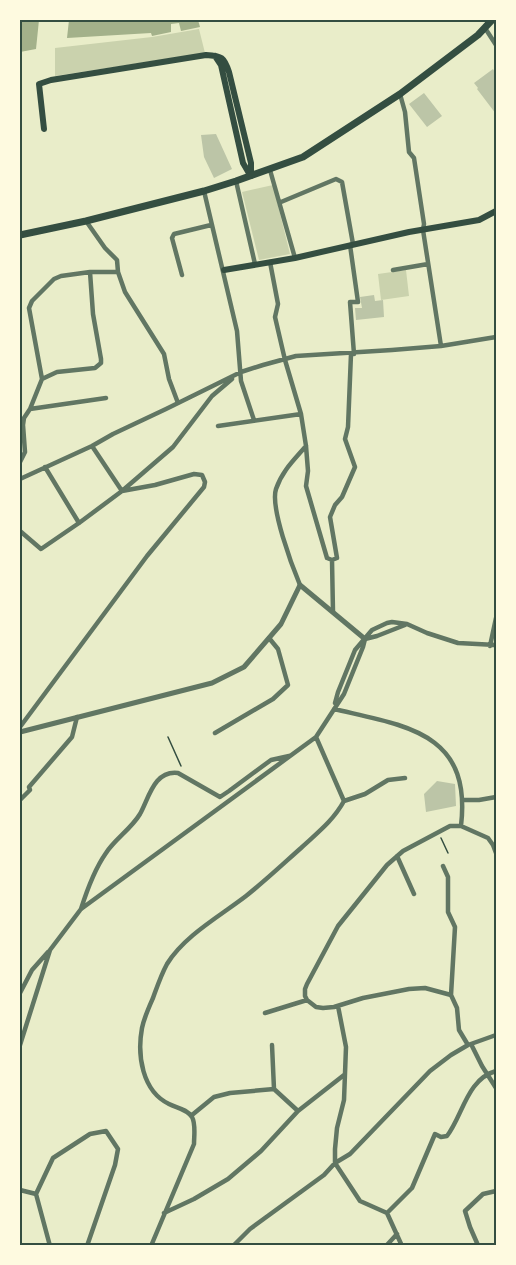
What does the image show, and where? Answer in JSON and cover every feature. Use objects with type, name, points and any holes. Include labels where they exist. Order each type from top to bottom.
[{"type":"main road","points":[[20,235],[204,191],[236,182],[303,157],[400,94],[485,28],[492,20]]},
{"type":"main road","points":[[44,129],[39,84],[51,80],[206,56],[221,57],[226,60],[229,72],[250,163],[250,176]]},
{"type":"main road","points":[[224,270],[295,258],[479,220],[496,211]]},
{"type":"street","points":[[485,28],[496,45]]},
{"type":"street","points":[[400,94],[405,112],[409,152],[414,158],[441,345]]},
{"type":"street","points":[[270,170],[295,258]]},
{"type":"street","points":[[280,202],[336,179],[342,182],[358,302],[350,302],[352,354],[348,427],[345,439],[355,467],[330,517],[337,558],[332,560]]},
{"type":"street","points":[[236,182],[255,264]]},
{"type":"street","points":[[204,191],[237,330],[241,381],[254,420]]},
{"type":"street","points":[[86,221],[105,248],[117,260],[118,272],[125,292],[164,354],[165,368],[178,403]]},
{"type":"street","points":[[182,275],[172,238],[174,234],[211,225]]},
{"type":"street","points":[[270,262],[278,304],[275,317],[301,414],[308,471],[306,486],[327,558],[332,560]]},
{"type":"street","points":[[393,270],[428,264]]},
{"type":"street","points":[[20,462],[25,452],[24,418],[42,379],[29,308],[32,301],[54,279],[61,276],[90,272],[118,272]]},
{"type":"street","points":[[42,379],[57,372],[94,368],[101,363],[93,314],[90,272]]},
{"type":"street","points":[[20,479],[241,372],[296,357],[352,354],[496,337]]},
{"type":"street","points":[[20,531],[41,549],[79,523],[122,491],[173,447],[212,396],[241,372]]},
{"type":"street","points":[[30,409],[106,398]]},
{"type":"street","points":[[218,426],[301,414]]},
{"type":"street","points":[[92,446],[122,491]]},
{"type":"street","points":[[306,447],[283,472],[275,491],[279,520],[292,566],[300,585],[365,639]]},
{"type":"street","points":[[45,467],[79,523]]},
{"type":"street","points":[[20,727],[147,556],[204,487],[205,482],[202,475],[194,474],[122,491]]},
{"type":"street","points":[[332,560],[333,612]]},
{"type":"street","points":[[20,732],[212,683],[244,667],[281,624],[300,585]]},
{"type":"street","points":[[490,646],[496,618]]},
{"type":"street","points":[[20,993],[32,970],[81,909],[316,737],[344,694],[365,639],[372,630],[392,622],[407,624],[458,644],[496,645]]},
{"type":"street","points":[[215,734],[273,699],[288,685],[278,649],[269,639]]},
{"type":"street","points":[[334,709],[384,720],[413,731],[429,738],[446,752],[456,767],[460,783],[464,808],[461,826]]},
{"type":"street","points":[[20,800],[72,737],[77,717]]},
{"type":"street","points":[[316,737],[344,801]]},
{"type":"street","points":[[81,909],[89,886],[105,854],[139,816],[151,789],[162,776],[171,772],[220,796],[271,760],[292,755]]},
{"type":"street","points":[[151,1245],[194,1144],[192,1115],[168,1104],[154,1094],[146,1081],[143,1070],[142,1028],[164,972],[174,956],[196,933],[293,855],[333,819],[344,801],[365,794],[388,780],[405,778]]},
{"type":"street","points":[[462,800],[478,800],[496,796]]},
{"type":"street","points":[[451,995],[425,988],[409,989],[323,1008],[316,1007],[307,1000],[305,989],[338,926],[387,865],[403,850],[450,826],[461,826],[488,838],[496,853]]},
{"type":"street","points":[[398,856],[414,894]]},
{"type":"street","points":[[444,866],[448,877],[448,912],[455,927],[451,995],[457,1008],[459,1030],[496,1088]]},
{"type":"street","points":[[20,1045],[50,950]]},
{"type":"street","points":[[266,1013],[307,1000]]},
{"type":"street","points":[[338,1006],[346,1047],[344,1100],[337,1128],[335,1163],[360,1201],[387,1213],[402,1245]]},
{"type":"street","points":[[233,1245],[249,1229],[350,1154],[430,1071],[469,1045],[496,1035]]},
{"type":"street","points":[[272,1045],[274,1089],[298,1111]]},
{"type":"street","points":[[387,1213],[412,1188],[435,1134],[441,1137],[447,1136],[454,1127],[468,1095],[488,1074],[496,1071]]},
{"type":"street","points":[[164,1213],[228,1179],[261,1151],[298,1111],[344,1075]]},
{"type":"street","points":[[192,1115],[214,1097],[230,1093],[274,1089]]},
{"type":"street","points":[[51,1245],[36,1194],[52,1158],[90,1134],[106,1131],[118,1149],[115,1165],[87,1245]]},
{"type":"street","points":[[20,1190],[36,1194]]},
{"type":"street","points":[[477,1243],[465,1211],[483,1194],[496,1191]]},
{"type":"street","points":[[386,1245],[398,1234]]},
{"type":"path","points":[[168,737],[185,777]]},
{"type":"path","points":[[438,831],[448,853]]},
{"type":"shaded area","points":[[20,20],[39,20],[36,49],[20,52]]},
{"type":"shaded area","points":[[69,20],[198,20],[200,27],[181,31],[179,23],[171,24],[171,32],[152,36],[151,33],[67,38]]},
{"type":"shaded area","points":[[199,29],[205,53],[55,76],[55,48]]},
{"type":"shaded area","points":[[273,185],[290,254],[259,260],[242,192]]},
{"type":"shaded area","points":[[406,270],[409,296],[381,300],[378,274]]},
{"type":"building","points":[[493,69],[496,74],[496,114],[474,83]]},
{"type":"building","points":[[424,93],[442,116],[427,127],[409,104]]},
{"type":"building","points":[[216,134],[232,169],[214,178],[204,157],[201,135]]},
{"type":"building","points":[[374,295],[375,301],[383,300],[384,317],[356,320],[355,308],[362,308],[360,297]]},
{"type":"building","points":[[437,781],[455,784],[456,806],[426,812],[424,794]]}]
